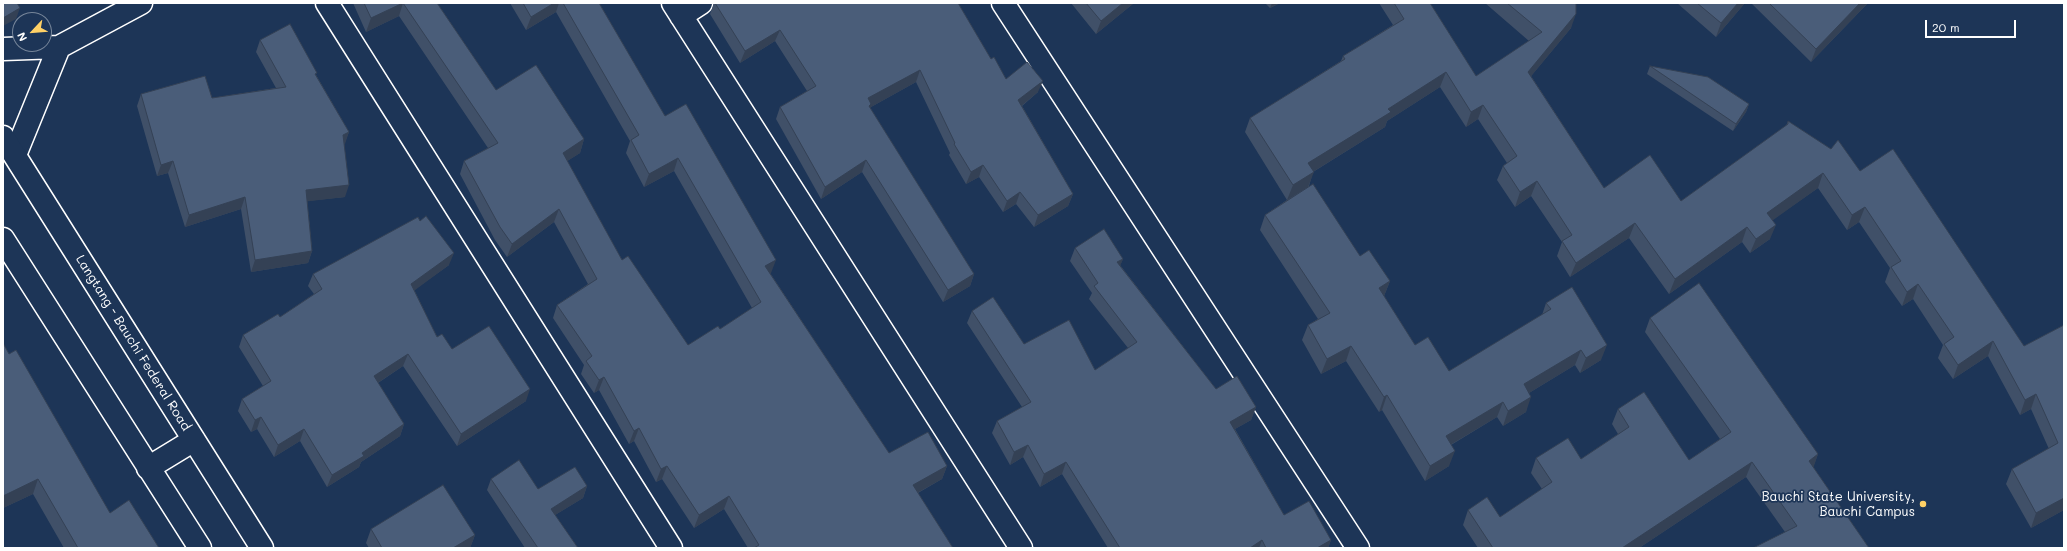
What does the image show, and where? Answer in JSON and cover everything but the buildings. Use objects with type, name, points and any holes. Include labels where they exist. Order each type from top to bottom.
[{"type":"street","points":[[3,49],[59,47],[142,3]]},
{"type":"street","points":[[328,3],[671,548]]},
{"type":"street","points":[[701,3],[677,10],[1022,548]]},
{"type":"street","points":[[1003,3],[1358,548]]},
{"type":"street","points":[[9,146],[59,47]]},
{"type":"street","name":"Langtang - Bauchi Federal Road","points":[[9,146],[262,548]]},
{"type":"street","points":[[3,239],[200,548]]},
{"type":"street","points":[[148,468],[194,440]]},
{"type":"place","name":"Bauchi State University, Bauchi Campus","points":[[1923,504]]}]
